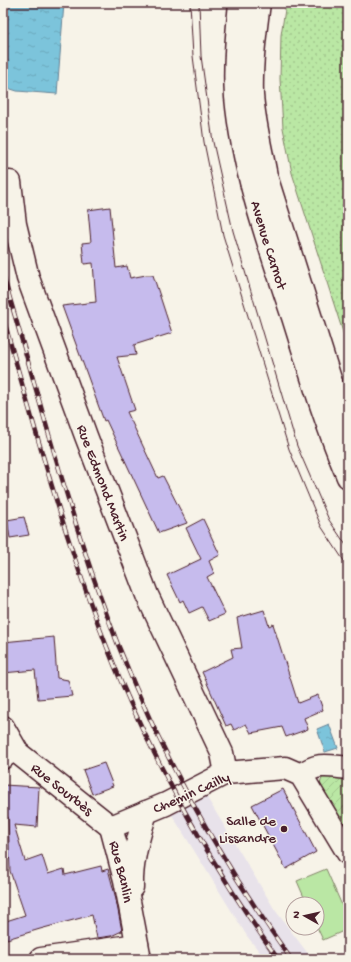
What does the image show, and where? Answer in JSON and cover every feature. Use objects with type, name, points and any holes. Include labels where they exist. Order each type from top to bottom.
[{"type":"street","name":"Avenue Carnot","points":[[240,3],[236,52],[236,96],[249,178],[263,227],[332,440],[348,477]]},
{"type":"street","name":"Avenue Carnot","points":[[259,3],[253,52],[252,94],[266,176],[348,436]]},
{"type":"street","name":"Rue Edmond Martin","points":[[10,182],[15,224],[28,278],[146,595],[222,753],[226,773]]},
{"type":"street","name":"Rue Sourbès","points":[[3,727],[11,758],[111,827]]},
{"type":"street","points":[[348,768],[320,766],[310,768],[300,775],[348,853]]},
{"type":"street","name":"Chemin Cailly","points":[[111,827],[166,804],[226,773],[285,768],[300,775]]},
{"type":"street","name":"Rue Banlin","points":[[132,916],[131,873],[146,812]]},
{"type":"street","name":"Rue Banlin","points":[[111,827],[125,880],[139,952]]},
{"type":"street","points":[[41,959],[139,952]]},
{"type":"shaded area","points":[[206,796],[275,910],[285,923],[285,936],[295,936],[312,959],[265,959],[247,936],[172,815]]},
{"type":"green space","points":[[286,3],[348,3],[348,348],[292,173],[283,128],[280,79],[281,35]]},
{"type":"green space","points":[[323,775],[348,777],[348,830],[319,787]]},
{"type":"green space","points":[[326,869],[348,919],[348,929],[323,940],[321,936],[325,936],[325,896],[304,896],[297,881]]},
{"type":"water","points":[[3,3],[64,3],[57,94],[17,91],[5,87],[3,72]]},
{"type":"water","points":[[329,724],[338,748],[325,752],[317,729]]},
{"type":"building","points":[[110,207],[116,268],[127,266],[130,278],[153,275],[172,333],[134,345],[136,355],[117,357],[135,410],[127,412],[158,478],[163,476],[187,523],[159,533],[106,420],[104,421],[62,306],[96,302],[93,263],[84,264],[82,243],[91,242],[88,210]]},
{"type":"building","points":[[24,517],[29,535],[10,538],[7,520]]},
{"type":"building","points":[[203,519],[220,555],[209,561],[214,573],[207,577],[225,614],[209,621],[202,607],[189,613],[183,600],[180,602],[167,575],[201,559],[186,528]]},
{"type":"building","points":[[264,610],[269,626],[273,624],[298,703],[318,695],[323,710],[304,718],[308,729],[286,737],[282,727],[251,733],[246,724],[234,730],[231,724],[226,726],[202,672],[233,657],[231,649],[242,648],[237,618]]},
{"type":"building","points":[[54,637],[57,678],[68,680],[72,696],[38,699],[35,670],[3,673],[3,642]]},
{"type":"building","points":[[104,763],[113,786],[92,794],[83,770]]},
{"type":"building","points":[[3,785],[39,787],[37,827],[14,825],[25,861],[42,855],[48,874],[64,869],[65,875],[101,866],[102,871],[108,869],[122,931],[111,936],[97,938],[92,915],[7,939],[3,922],[25,915],[10,871],[8,817],[3,819]]},
{"type":"building","name":"Salle de Lissandre","points":[[283,789],[316,852],[286,869],[252,805]]},
{"type":"tram line","points":[[190,3],[193,56],[204,142],[223,235],[289,449],[321,526],[348,567]]},
{"type":"tram line","points":[[199,3],[201,56],[213,142],[233,231],[297,446],[329,520],[348,548]]},
{"type":"railway","points":[[3,275],[87,559],[138,694],[183,785],[208,830],[234,874],[291,959]]},
{"type":"railway","points":[[3,317],[45,463],[75,560],[110,655],[130,702],[162,769],[216,866],[278,959]]},
{"type":"place","name":"Salle de Lissandre","points":[[284,829]]}]
